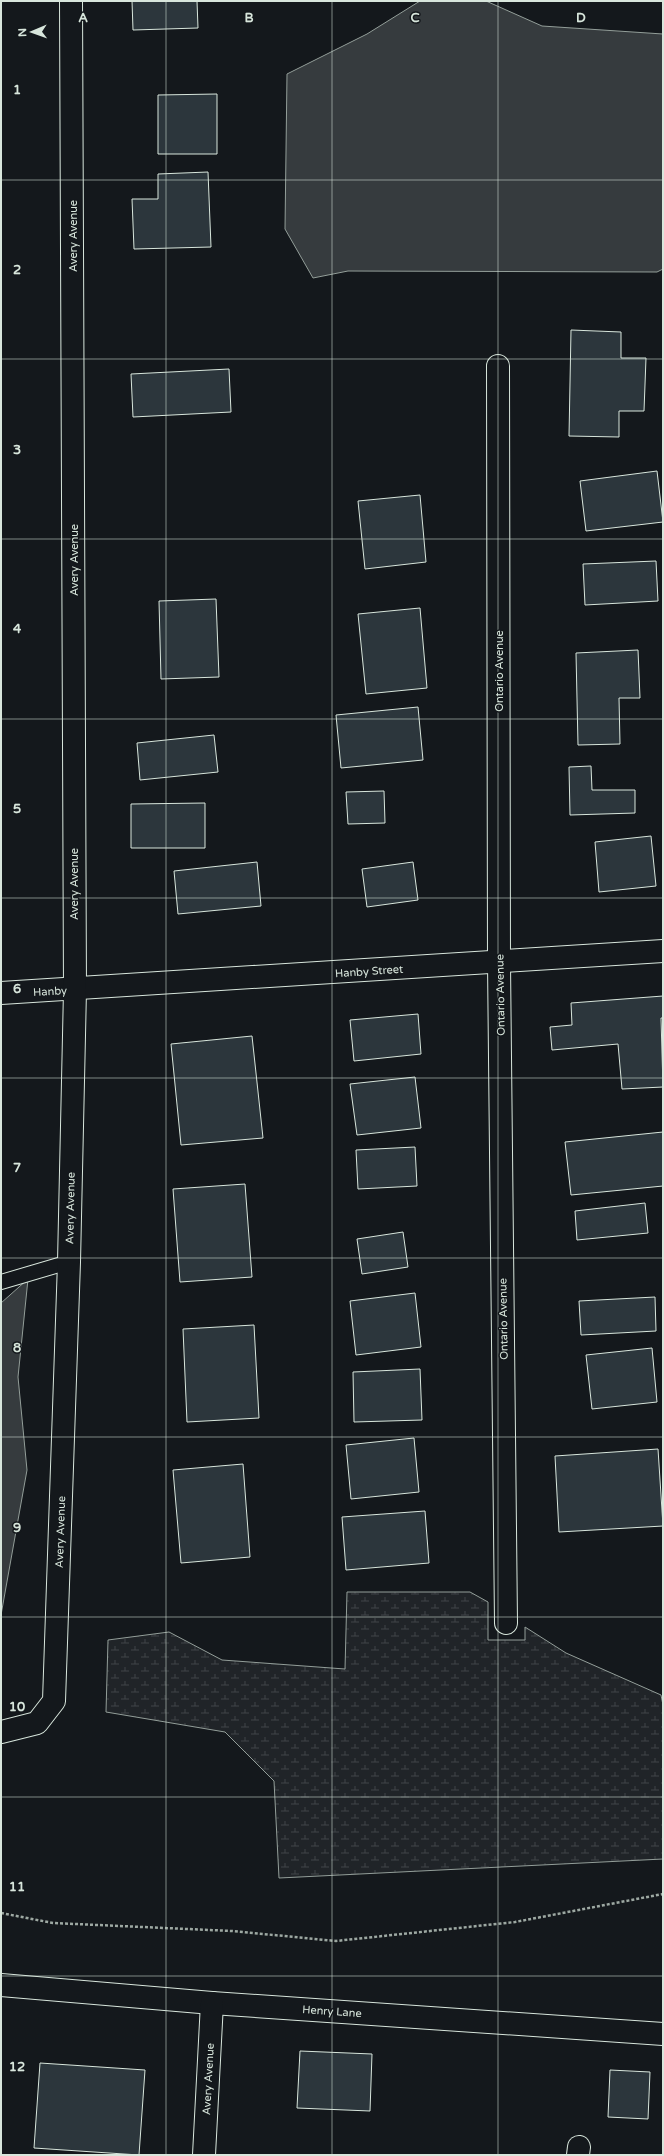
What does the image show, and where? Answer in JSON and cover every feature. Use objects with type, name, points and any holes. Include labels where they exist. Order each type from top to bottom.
[{"type":"street","name":"Avery Avenue","points":[[1,1732],[37,1723],[54,1701],[69,1262],[75,990],[71,1]]},
{"type":"street","name":"Ontario Avenue","points":[[498,366],[499,963],[506,1623]]},
{"type":"street","name":"Hanby Street","points":[[75,990],[663,951]]},
{"type":"street","name":"Hanby","points":[[1,994],[75,990]]},
{"type":"street","name":"Henry Lane","points":[[1,1985],[212,2003],[663,2034]]},
{"type":"street","name":"Avery Avenue","points":[[204,2155],[212,2003]]},
{"type":"lane","points":[[1,1282],[69,1262]]},
{"type":"path","points":[[1,1913],[52,1923],[232,1931],[336,1941],[515,1922],[663,1894]]},
{"type":"green space","points":[[347,1592],[470,1592],[488,1602],[488,1640],[525,1640],[525,1627],[566,1653],[661,1695],[663,1705],[663,1859],[279,1878],[274,1781],[225,1732],[106,1712],[108,1640],[169,1632],[222,1660],[345,1669]]},
{"type":"shaded area","points":[[420,1],[486,1],[542,26],[663,34],[663,269],[657,272],[348,271],[313,278],[285,229],[287,74],[367,34]]},
{"type":"shaded area","points":[[28,1279],[18,1377],[27,1470],[1,1615],[1,1303]]},
{"type":"building","points":[[132,1],[197,1],[198,28],[133,30]]},
{"type":"building","points":[[217,94],[217,154],[158,154],[158,95]]},
{"type":"building","points":[[208,172],[211,247],[134,249],[132,199],[158,199],[158,174]]},
{"type":"building","points":[[571,330],[621,332],[621,358],[646,358],[644,411],[619,411],[619,437],[569,436]]},
{"type":"building","points":[[229,369],[231,412],[133,417],[131,374]]},
{"type":"building","points":[[657,471],[663,522],[586,531],[580,481]]},
{"type":"building","points":[[420,495],[426,562],[365,569],[358,501]]},
{"type":"building","points":[[656,561],[658,601],[585,605],[583,564]]},
{"type":"building","points":[[216,599],[219,677],[161,679],[159,601]]},
{"type":"building","points":[[420,608],[427,688],[366,694],[358,614]]},
{"type":"building","points":[[638,650],[640,698],[619,698],[620,744],[578,745],[576,653]]},
{"type":"building","points":[[418,707],[423,760],[341,768],[336,715]]},
{"type":"building","points":[[214,735],[218,772],[140,780],[137,743]]},
{"type":"building","points":[[591,766],[592,790],[635,790],[635,813],[570,815],[569,767]]},
{"type":"building","points":[[384,791],[385,823],[348,824],[346,792]]},
{"type":"building","points":[[205,803],[205,848],[131,848],[131,804]]},
{"type":"building","points":[[651,836],[656,886],[599,892],[595,842]]},
{"type":"building","points":[[257,862],[261,906],[178,914],[174,871]]},
{"type":"building","points":[[413,862],[418,900],[367,907],[362,869]]},
{"type":"building","points":[[663,996],[663,1018],[661,1018],[663,1087],[622,1089],[618,1044],[552,1050],[550,1027],[572,1025],[571,1003]]},
{"type":"building","points":[[418,1014],[421,1054],[354,1061],[350,1020]]},
{"type":"building","points":[[252,1036],[263,1138],[181,1145],[171,1044]]},
{"type":"building","points":[[415,1077],[421,1128],[357,1135],[350,1084]]},
{"type":"building","points":[[663,1132],[663,1186],[571,1195],[565,1142]]},
{"type":"building","points":[[415,1147],[417,1186],[358,1189],[356,1150]]},
{"type":"building","points":[[245,1184],[252,1277],[180,1282],[173,1189]]},
{"type":"building","points":[[645,1203],[648,1233],[577,1240],[575,1211]]},
{"type":"building","points":[[403,1232],[408,1267],[362,1274],[357,1239]]},
{"type":"building","points":[[415,1293],[421,1347],[356,1355],[350,1301]]},
{"type":"building","points":[[655,1297],[656,1331],[581,1335],[579,1301]]},
{"type":"building","points":[[254,1325],[259,1418],[187,1422],[183,1329]]},
{"type":"building","points":[[652,1348],[657,1402],[592,1409],[586,1355]]},
{"type":"building","points":[[420,1369],[422,1420],[354,1422],[353,1372]]},
{"type":"building","points":[[414,1438],[419,1492],[351,1499],[346,1445]]},
{"type":"building","points":[[658,1449],[663,1526],[559,1532],[555,1456]]},
{"type":"building","points":[[243,1464],[250,1557],[181,1563],[173,1470]]},
{"type":"building","points":[[425,1511],[429,1563],[346,1570],[342,1517]]},
{"type":"building","points":[[300,2051],[372,2054],[370,2111],[297,2108]]},
{"type":"building","points":[[40,2063],[145,2070],[139,2155],[34,2148]]},
{"type":"building","points":[[610,2070],[650,2072],[648,2119],[608,2117]]}]
